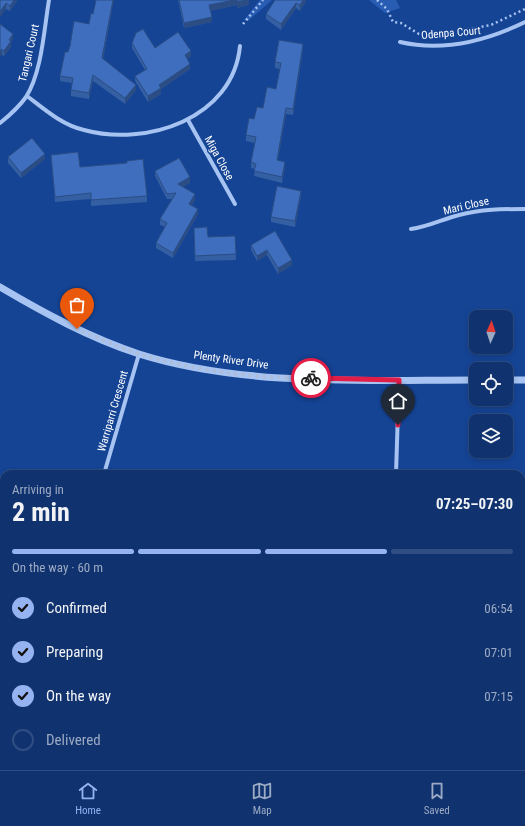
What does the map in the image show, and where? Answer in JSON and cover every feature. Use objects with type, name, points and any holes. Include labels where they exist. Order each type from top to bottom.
[{"type":"street","name":"Tangari Court","points":[[0,123],[12,113],[26,96],[36,73],[49,0]]},
{"type":"street","name":"Odenpa Court","points":[[400,42],[426,46],[471,42],[489,38],[525,22]]},
{"type":"street","points":[[26,96],[57,118],[69,125],[83,130],[102,134],[137,135],[175,126],[188,120],[205,108],[228,83],[236,71],[240,46]]},
{"type":"street","name":"Miga Close","points":[[188,120],[235,204]]},
{"type":"street","name":"Mari Close","points":[[411,229],[427,226],[476,211],[495,209],[525,209]]},
{"type":"street","name":"Plenty River Drive","points":[[0,287],[65,324],[140,354],[201,368],[242,375],[278,378],[469,380]]},
{"type":"street","name":"Warriparri Crescent","points":[[105,470],[140,354]]},
{"type":"street","points":[[396,470],[399,380]]},
{"type":"street","points":[[513,380],[525,380]]},
{"type":"path","points":[[243,24],[263,0]]},
{"type":"path","points":[[378,0],[386,9],[393,22],[401,23],[419,34],[458,31],[491,25],[525,9]]},
{"type":"shaded area","points":[[260,0],[272,0],[248,21],[244,20]]},
{"type":"shaded area","points":[[369,0],[396,0],[400,8],[385,13]]},
{"type":"building","points":[[0,0],[14,0],[10,6],[6,3],[0,12]]},
{"type":"building","points":[[96,0],[113,0],[102,58],[136,85],[125,98],[93,75],[89,93],[71,90],[73,78],[60,76],[65,52],[68,52],[70,46],[74,21],[89,24]]},
{"type":"building","points":[[179,0],[235,0],[209,5],[212,17],[184,23]]},
{"type":"building","points":[[275,0],[303,0],[300,5],[296,3],[281,24],[266,14]]},
{"type":"building","points":[[0,24],[13,34],[9,40],[11,41],[4,51],[2,49],[0,52]]},
{"type":"building","points":[[143,29],[155,48],[178,32],[191,51],[185,55],[190,64],[159,85],[161,88],[148,96],[135,76],[147,69],[132,43],[136,33]]},
{"type":"building","points":[[279,40],[303,44],[293,109],[286,108],[277,160],[285,162],[282,177],[254,171],[256,164],[251,162],[256,137],[246,135],[249,118],[254,119],[257,107],[263,108],[267,87],[276,89],[281,63],[275,62]]},
{"type":"building","points":[[32,138],[45,154],[21,173],[8,157]]},
{"type":"building","points":[[78,152],[80,167],[127,163],[127,161],[143,159],[147,196],[91,200],[91,193],[55,197],[51,155]]},
{"type":"building","points":[[179,158],[190,177],[178,184],[195,194],[189,204],[198,209],[173,253],[156,243],[167,223],[160,219],[176,193],[167,194],[155,171]]},
{"type":"building","points":[[277,186],[301,191],[295,221],[271,217]]},
{"type":"building","points":[[207,227],[208,237],[235,236],[236,254],[195,256],[194,228]]},
{"type":"building","points":[[275,231],[292,260],[278,268],[267,250],[257,256],[251,245]]},
{"type":"way so far","points":[[77,329],[140,354],[180,364],[235,374],[311,378]]},
{"type":"route","points":[[311,378],[399,380],[398,425]]}]
